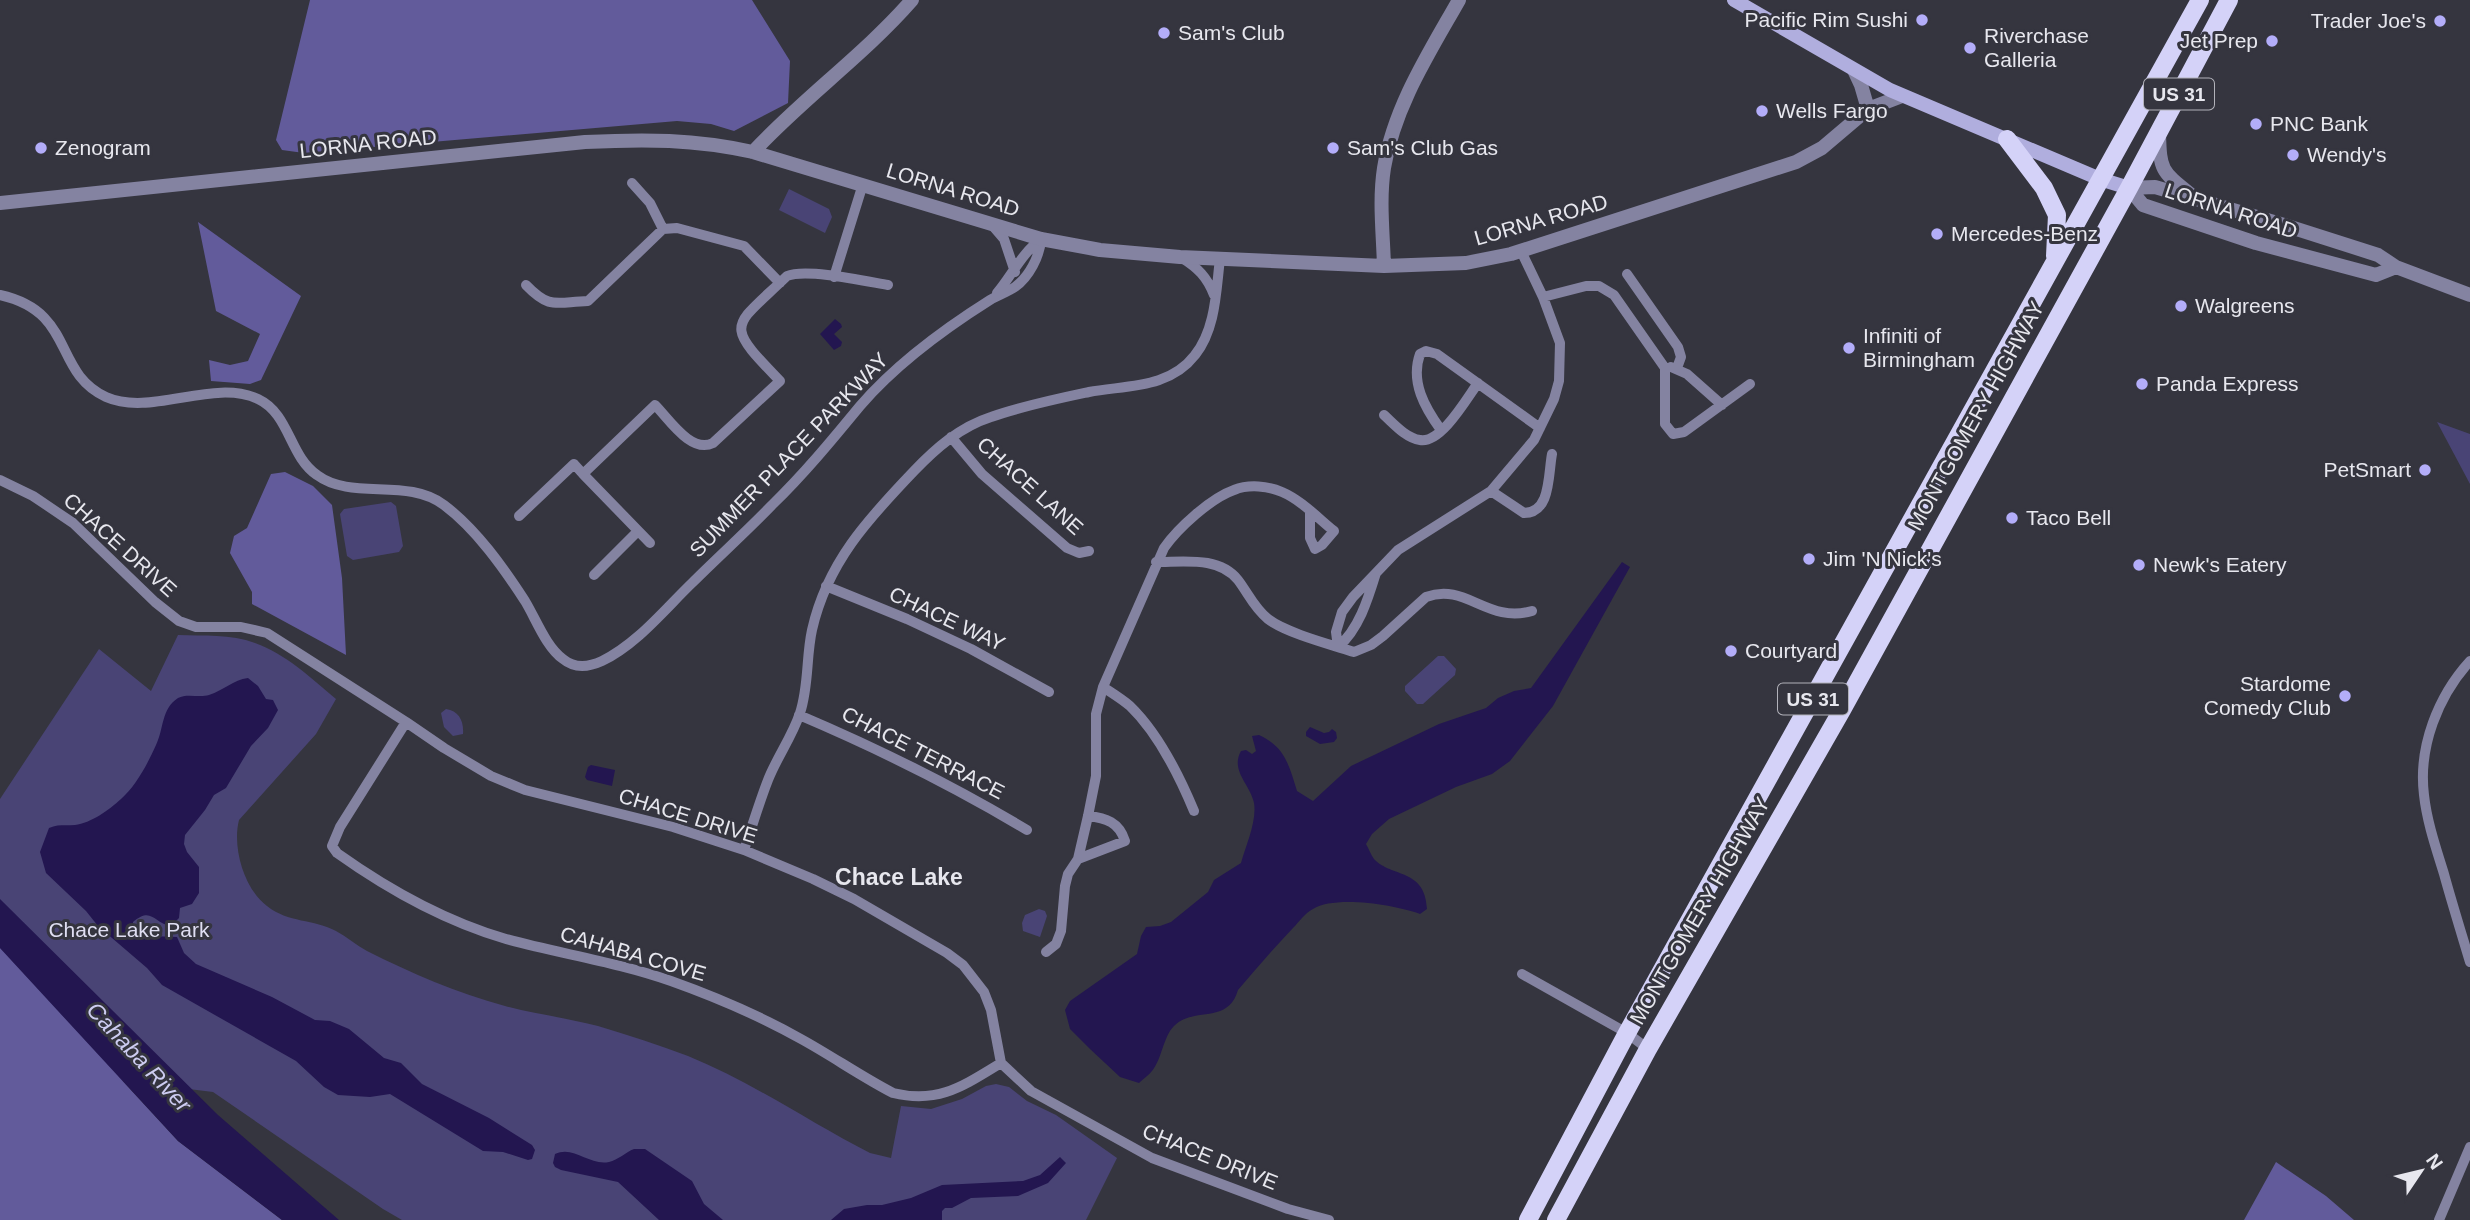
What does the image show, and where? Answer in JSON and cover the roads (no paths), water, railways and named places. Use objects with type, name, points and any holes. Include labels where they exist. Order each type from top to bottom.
[{"type":"main road","points":[[1734,0],[1902,96],[2100,179],[2129,188]]},
{"type":"main road","name":"MONTGOMERY HIGHWAY","points":[[1528,1220],[1627,1033],[2200,0]]},
{"type":"main road","name":"MONTGOMERY HIGHWAY","points":[[1556,1220],[1648,1048],[1842,710],[2129,188],[2229,0]]},
{"type":"main road","points":[[2007,139],[2044,188],[2057,215],[2054,264]]},
{"type":"street","points":[[753,152],[783,119],[875,38],[912,0]]},
{"type":"street","points":[[1384,266],[1382,197],[1390,143],[1406,98],[1459,0]]},
{"type":"street","points":[[1854,70],[1868,109]]},
{"type":"street","name":"LORNA ROAD","points":[[0,203],[585,142],[663,139],[716,144],[753,152],[1041,239],[1100,250],[1180,257],[1384,266],[1466,263],[1521,251],[1796,162],[1832,141],[1868,109],[1902,96]]},
{"type":"street","points":[[2159,131],[2160,162],[2164,172],[2197,199]]},
{"type":"street","points":[[632,183],[650,203],[663,229]]},
{"type":"street","points":[[834,277],[863,184]]},
{"type":"street","name":"LORNA ROAD","points":[[2129,188],[2155,187],[2378,255],[2396,267],[2470,295]]},
{"type":"street","name":"LORNA ROAD","points":[[2129,188],[2143,205],[2256,243],[2376,275],[2396,267]]},
{"type":"street","points":[[992,225],[1004,239],[1015,272]]},
{"type":"street","points":[[526,285],[543,302],[588,301],[663,229],[677,228],[744,246],[780,283]]},
{"type":"street","name":"SUMMER PLACE PARKWAY","points":[[993,298],[1015,272],[1028,248],[1041,239]]},
{"type":"street","name":"SUMMER PLACE PARKWAY","points":[[0,295],[29,305],[51,323],[78,373],[85,382],[107,397],[131,403],[222,393],[255,397],[273,410],[310,470],[327,482],[416,492],[442,503],[467,525],[504,572],[559,657],[575,666],[583,666],[610,657],[635,637],[772,506],[872,392],[930,341],[993,298],[1015,287],[1040,252],[1041,239]]},
{"type":"street","points":[[1338,647],[1336,632],[1342,612],[1353,597],[1398,550],[1491,491],[1534,440],[1554,400],[1561,364],[1560,343],[1543,297],[1521,251]]},
{"type":"street","points":[[1180,257],[1209,280],[1216,300]]},
{"type":"street","points":[[744,850],[768,781],[799,715],[806,688],[808,650],[813,628],[825,586],[842,554],[914,471],[951,437],[990,417],[1086,393],[1144,385],[1168,377],[1185,366],[1204,341],[1216,300],[1220,259]]},
{"type":"street","points":[[583,474],[655,405],[694,443],[707,446],[780,380],[750,349],[740,332],[741,324],[748,313],[794,273],[888,285]]},
{"type":"street","points":[[1627,274],[1678,347],[1681,357],[1677,368]]},
{"type":"street","points":[[1543,297],[1586,286],[1599,286],[1614,295],[1665,368],[1665,424],[1673,434],[1685,432],[1750,384]]},
{"type":"street","points":[[1625,309],[1643,297]]},
{"type":"street","points":[[1441,430],[1420,400],[1417,363],[1420,354],[1426,351],[1437,354],[1540,428]]},
{"type":"street","points":[[1665,368],[1677,368],[1722,405]]},
{"type":"street","points":[[1384,415],[1417,440],[1428,441],[1454,418],[1478,383]]},
{"type":"street","name":"CHACE LANE","points":[[951,437],[982,474],[1067,548],[1079,553],[1089,551]]},
{"type":"street","points":[[1491,491],[1524,513],[1536,512],[1542,506],[1547,492],[1552,454]]},
{"type":"street","points":[[519,516],[574,464],[650,544]]},
{"type":"street","name":"CHACE DRIVE","points":[[0,480],[33,496],[73,523],[155,603],[179,621],[196,626],[241,627],[267,633],[443,748],[491,776],[525,790],[673,827],[744,850],[813,879],[854,900],[963,965],[984,992],[1001,1063],[1031,1091],[1152,1158],[1309,1217],[1329,1220]]},
{"type":"street","points":[[1045,952],[1056,944],[1061,931],[1065,886],[1068,874],[1078,859],[1088,816],[1096,776],[1096,713],[1102,687],[1156,562],[1173,535],[1234,490],[1258,487],[1282,492],[1310,511]]},
{"type":"street","points":[[594,575],[638,531]]},
{"type":"street","points":[[1156,562],[1214,563],[1228,570],[1237,579],[1257,609],[1270,620],[1354,652],[1371,645],[1426,597],[1436,594],[1457,595],[1497,613],[1520,614],[1532,611]]},
{"type":"street","points":[[1338,647],[1347,639],[1356,624],[1376,573]]},
{"type":"street","name":"CHACE WAY","points":[[825,586],[907,619],[971,649],[1049,692]]},
{"type":"street","points":[[2470,661],[2450,688],[2433,721],[2427,743],[2423,792],[2428,821],[2470,962]]},
{"type":"street","points":[[1102,687],[1129,705],[1143,721],[1165,754],[1194,811]]},
{"type":"street","name":"CHACE TERRACE","points":[[799,715],[872,746],[964,792],[1027,830]]},
{"type":"street","points":[[320,850],[332,846],[340,827],[406,722]]},
{"type":"street","points":[[1078,859],[1125,841],[1122,831],[1113,822],[1088,816]]},
{"type":"street","name":"CAHABA COVE","points":[[332,846],[337,853],[382,884],[439,914],[504,938],[631,969],[708,995],[775,1025],[893,1093],[913,1097],[936,1096],[961,1087],[1001,1063]]},
{"type":"street","points":[[1522,974],[1627,1033],[1648,1048]]},
{"type":"street","points":[[2443,1219],[2470,1147]]},
{"type":"water","points":[[835,319],[842,327],[834,334],[842,342],[841,346],[834,350],[820,334]]},
{"type":"water","points":[[1622,562],[1630,567],[1553,706],[1510,761],[1492,774],[1456,787],[1389,819],[1372,834],[1366,844],[1374,859],[1381,865],[1414,880],[1425,896],[1427,909],[1420,914],[1396,907],[1350,902],[1323,905],[1310,911],[1238,990],[1227,1008],[1182,1020],[1174,1026],[1155,1066],[1139,1083],[1120,1077],[1070,1029],[1065,1010],[1070,1001],[1137,954],[1146,927],[1171,922],[1208,892],[1214,880],[1241,863],[1255,810],[1252,796],[1239,771],[1238,758],[1241,751],[1246,750],[1252,754],[1256,751],[1252,736],[1259,735],[1275,745],[1285,758],[1297,791],[1313,801],[1351,766],[1439,724],[1486,708],[1498,698],[1514,691],[1531,688]]},
{"type":"water","points":[[248,678],[258,686],[266,699],[273,700],[278,710],[268,728],[251,746],[226,788],[214,795],[185,835],[187,852],[199,867],[199,893],[192,904],[180,908],[179,918],[171,926],[144,915],[133,922],[133,926],[150,936],[177,937],[184,953],[196,964],[272,997],[315,1020],[330,1021],[349,1029],[384,1058],[401,1063],[422,1084],[489,1118],[532,1145],[535,1150],[532,1159],[503,1152],[483,1151],[390,1094],[370,1097],[338,1095],[324,1087],[296,1061],[162,985],[46,873],[40,852],[49,828],[87,822],[105,812],[126,794],[149,759],[159,739],[166,713],[178,698],[209,695]]},
{"type":"water","points":[[1310,727],[1324,733],[1332,729],[1337,738],[1334,742],[1320,744],[1306,736]]},
{"type":"water","points":[[591,765],[615,770],[612,786],[587,780],[585,777]]},
{"type":"water","name":"Cahaba River","points":[[0,899],[218,1115],[339,1220],[282,1220],[178,1141],[0,948]]},
{"type":"water","points":[[634,1149],[645,1149],[692,1181],[704,1204],[723,1220],[659,1220],[618,1182],[561,1170],[553,1163],[555,1154],[562,1152],[609,1162]]},
{"type":"water","points":[[1060,1157],[1066,1163],[1048,1183],[1018,1196],[971,1198],[952,1208],[945,1208],[942,1211],[942,1220],[831,1220],[844,1209],[882,1205],[911,1198],[942,1185],[1023,1181],[1040,1175]]},
{"type":"place","name":"Pacific Rim Sushi","points":[[1922,20]]},
{"type":"place","name":"Trader Joe's","points":[[2440,21]]},
{"type":"place","name":"Sam's Club","points":[[1164,33]]},
{"type":"place","name":"Jet Prep","points":[[2272,41]]},
{"type":"place","name":"Riverchase Galleria","points":[[1970,48]]},
{"type":"place","name":"Wells Fargo","points":[[1762,111]]},
{"type":"place","name":"PNC Bank","points":[[2256,124]]},
{"type":"place","name":"Zenogram","points":[[41,148]]},
{"type":"place","name":"Sam's Club Gas","points":[[1333,148]]},
{"type":"place","name":"Wendy's","points":[[2293,155]]},
{"type":"place","name":"Mercedes-Benz","points":[[1937,234]]},
{"type":"place","name":"Walgreens","points":[[2181,306]]},
{"type":"place","name":"Infiniti of Birmingham","points":[[1849,348]]},
{"type":"place","name":"Panda Express","points":[[2142,384]]},
{"type":"place","name":"PetSmart","points":[[2425,470]]},
{"type":"place","name":"Taco Bell","points":[[2012,518]]},
{"type":"place","name":"Jim 'N Nick's","points":[[1809,559]]},
{"type":"place","name":"Newk's Eatery","points":[[2139,565]]},
{"type":"place","name":"Courtyard","points":[[1731,651]]},
{"type":"place","name":"Stardome Comedy Club","points":[[2345,696]]},
{"type":"district","name":"Chace Lake","points":[[899,877]]},
{"type":"park label","name":"Chace Lake Park","points":[[129,930]]}]
